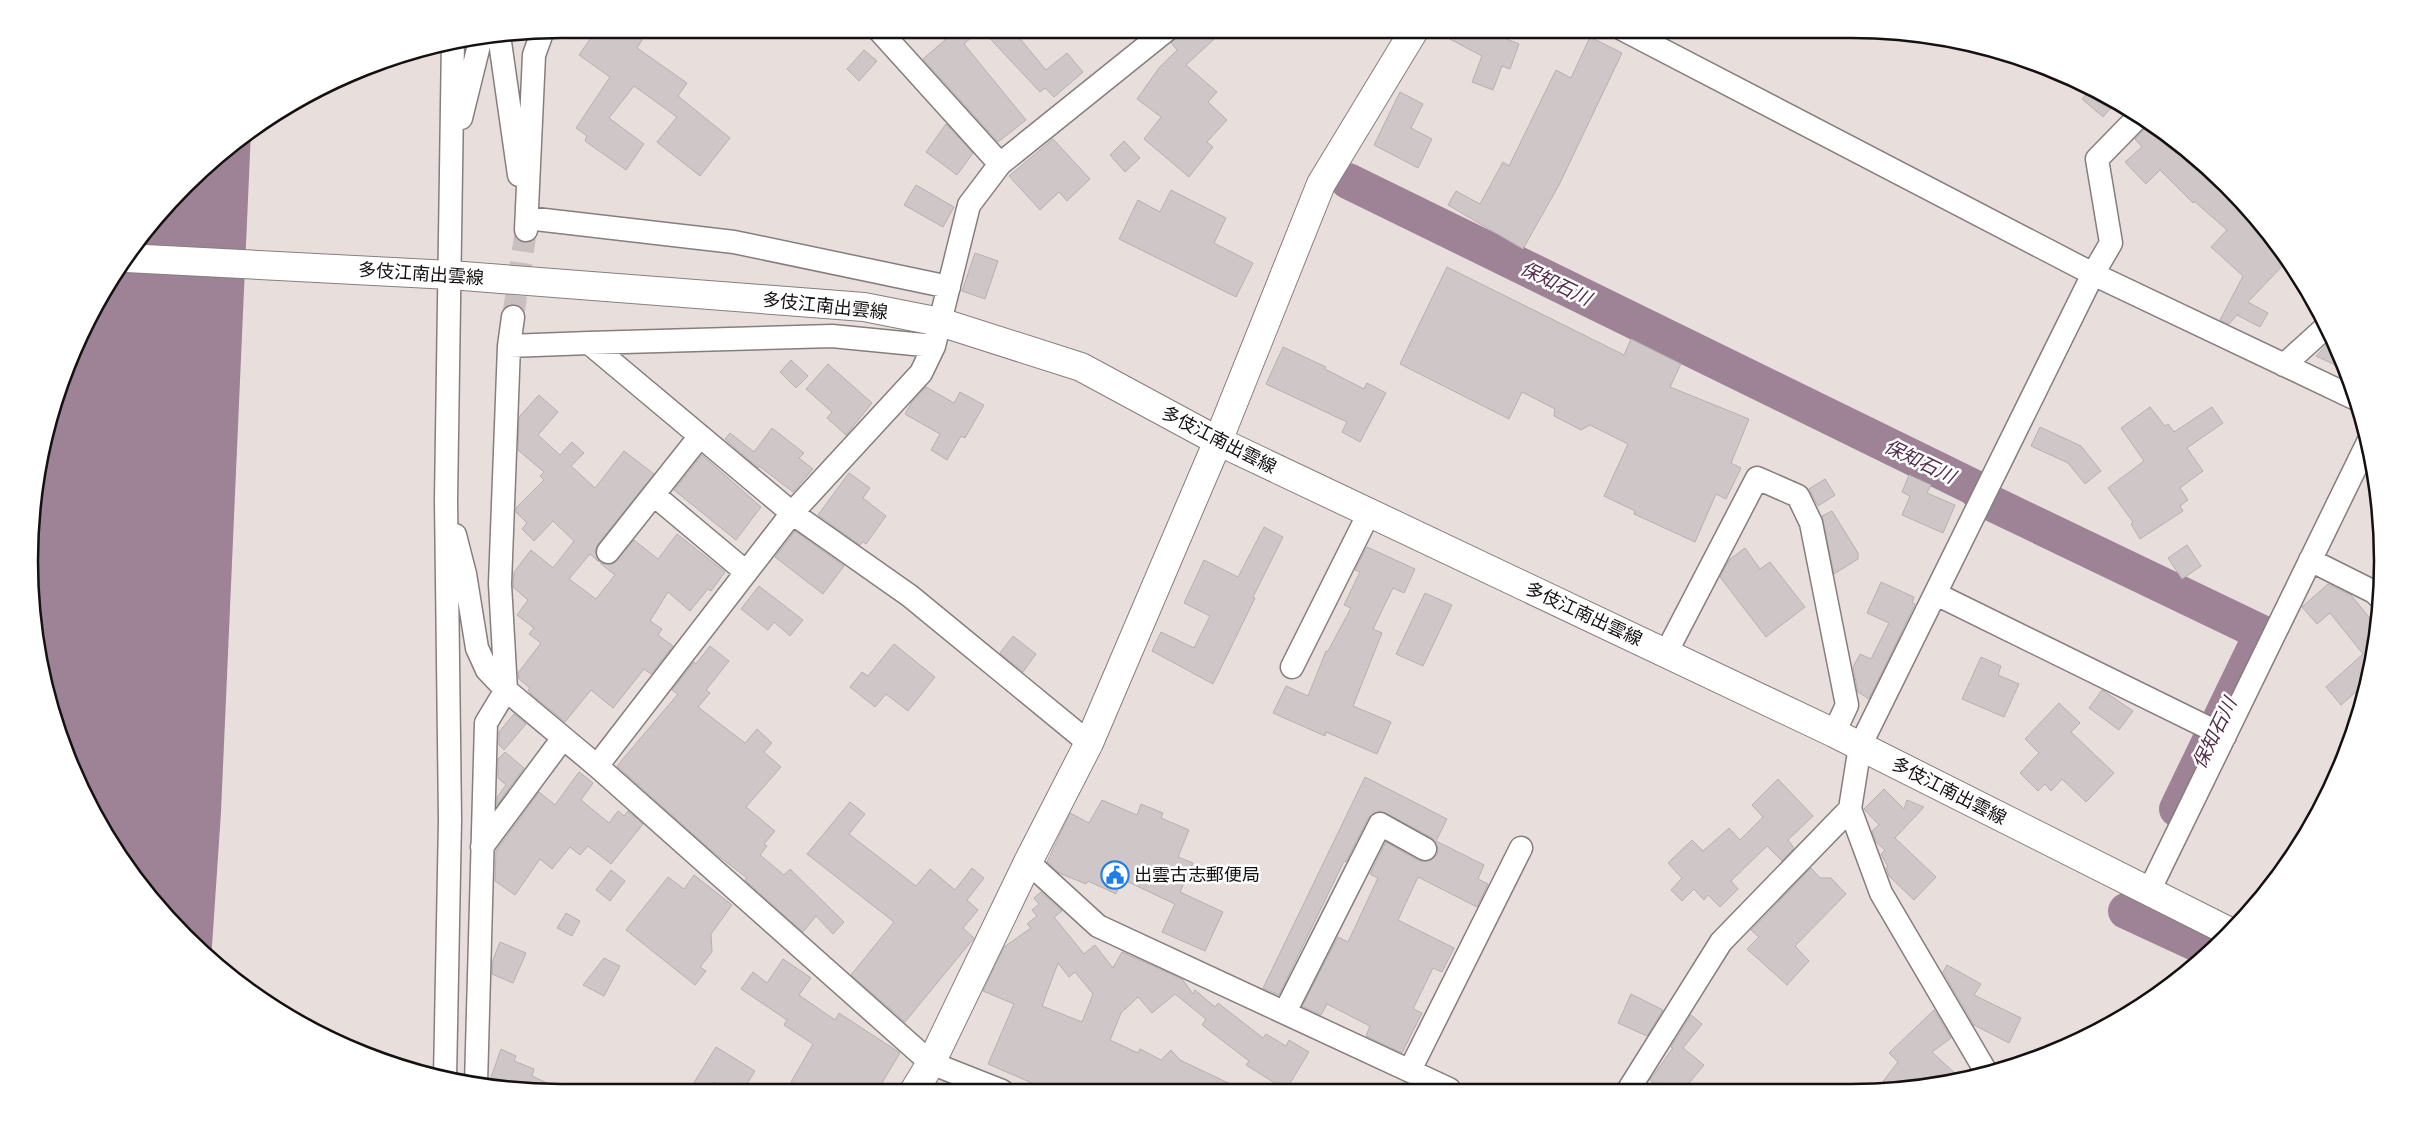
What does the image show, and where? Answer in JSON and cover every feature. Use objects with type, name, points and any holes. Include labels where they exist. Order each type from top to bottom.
[{"type":"main road","points":[[921,1084],[940,1066],[1028,862],[1089,743],[1218,441],[1321,184],[1410,38]]},
{"type":"main road","name":"多伎江南出雲線","points":[[134,258],[450,275],[864,306],[937,334],[1081,367],[1218,441],[1834,733],[2222,928]]},
{"type":"street","points":[[886,38],[1000,164]]},
{"type":"street","points":[[597,766],[792,513],[921,373],[937,334],[969,205],[1000,164],[1157,38]]},
{"type":"street","points":[[1639,38],[2093,274],[2347,395]]},
{"type":"street","points":[[500,41],[526,230],[534,55],[540,39]]},
{"type":"street","points":[[452,155],[479,44]]},
{"type":"street","points":[[445,1070],[450,820],[446,500],[453,49]]},
{"type":"street","points":[[1983,1067],[1881,893],[1850,808],[1860,746],[2093,274],[2112,243],[2097,158],[2134,121]]},
{"type":"street","points":[[527,218],[734,242],[949,287]]},
{"type":"street","points":[[476,1076],[486,723],[506,690],[500,584],[509,346],[513,317]]},
{"type":"street","points":[[2284,365],[2321,331]]},
{"type":"street","points":[[509,346],[937,334]]},
{"type":"street","points":[[589,343],[792,513],[910,596],[1089,743]]},
{"type":"street","points":[[608,552],[700,436]]},
{"type":"street","points":[[2149,891],[2362,454]]},
{"type":"street","points":[[1666,653],[1757,478],[1798,496],[1811,523],[1847,704],[1834,733]]},
{"type":"street","points":[[654,495],[746,572]]},
{"type":"street","points":[[446,500],[465,574],[476,648],[487,670],[506,690],[597,766],[940,1066],[954,1084]]},
{"type":"street","points":[[1292,666],[1370,513]]},
{"type":"street","points":[[2310,560],[2372,591]]},
{"type":"street","points":[[1936,594],[2225,736]]},
{"type":"street","points":[[482,847],[564,738]]},
{"type":"street","points":[[1633,1084],[1721,942],[1850,808]]},
{"type":"street","points":[[1285,1012],[1380,824],[1425,849]]},
{"type":"street","points":[[1410,1070],[1521,848]]},
{"type":"street","points":[[1028,862],[1098,926],[1439,1084]]},
{"type":"street","points":[[940,1066],[985,1084]]},
{"type":"shaded area","points":[[251,140],[221,812],[212,950],[167,905],[126,851],[91,792],[77,761],[55,696],[42,629],[39,595],[39,526],[42,492],[55,425],[77,360],[91,329],[126,270],[167,216],[216,167]]},
{"type":"building","points":[[591,38],[639,38],[642,40],[637,48],[687,83],[678,96],[730,138],[700,176],[657,142],[677,117],[634,86],[609,118],[644,144],[626,170],[585,141],[587,136],[576,128],[610,77],[579,55]]},
{"type":"building","points":[[943,38],[971,38],[964,44],[1026,120],[998,142],[923,59],[945,40]]},
{"type":"building","points":[[989,38],[1019,38],[1046,70],[1067,53],[1083,72],[1054,97],[1045,88],[1040,92]]},
{"type":"building","points":[[1176,38],[1215,38],[1186,65],[1217,92],[1208,102],[1227,120],[1207,142],[1213,147],[1189,177],[1144,139],[1161,117],[1137,99],[1159,68],[1177,50],[1171,43]]},
{"type":"building","points":[[1448,38],[1504,38],[1519,44],[1510,69],[1502,66],[1493,90],[1472,82],[1482,56]]},
{"type":"building","points":[[1590,38],[1622,53],[1559,185],[1523,249],[1448,205],[1456,191],[1480,204],[1503,162],[1509,166],[1556,70],[1571,78]]},
{"type":"building","points":[[864,50],[877,61],[859,81],[847,69]]},
{"type":"building","points":[[1400,92],[1423,104],[1411,128],[1432,139],[1418,168],[1374,145]]},
{"type":"building","points":[[2087,94],[2111,108],[2103,117],[2082,99]]},
{"type":"building","points":[[946,124],[973,153],[957,175],[926,152]]},
{"type":"building","points":[[2145,129],[2195,167],[2244,216],[2282,266],[2248,302],[2268,313],[2260,327],[2237,315],[2229,324],[2220,320],[2243,276],[2211,247],[2227,230],[2194,201],[2193,203],[2160,170],[2146,184],[2125,162],[2142,147],[2135,139]]},
{"type":"building","points":[[1053,139],[1090,179],[1067,201],[1059,192],[1040,210],[1009,176]]},
{"type":"building","points":[[1124,141],[1140,158],[1125,172],[1110,155]]},
{"type":"building","points":[[916,185],[954,207],[943,227],[904,205]]},
{"type":"building","points":[[1171,190],[1226,218],[1214,243],[1253,263],[1236,297],[1119,239],[1138,200],[1160,212]]},
{"type":"building","points":[[975,253],[998,261],[985,299],[962,291]]},
{"type":"building","points":[[1447,267],[1624,355],[1631,339],[1681,364],[1670,387],[1749,419],[1731,463],[1741,468],[1726,499],[1716,494],[1695,542],[1634,514],[1635,511],[1604,496],[1628,444],[1590,425],[1581,430],[1554,416],[1555,409],[1522,392],[1509,419],[1400,364]]},
{"type":"building","points":[[2327,344],[2336,365],[2316,356]]},
{"type":"building","points":[[1283,347],[1326,367],[1325,369],[1364,389],[1367,383],[1386,393],[1360,442],[1342,432],[1347,422],[1266,384]]},
{"type":"building","points":[[791,360],[808,376],[796,388],[780,372]]},
{"type":"building","points":[[828,364],[872,403],[846,435],[827,418],[832,412],[806,389]]},
{"type":"building","points":[[926,387],[954,403],[960,392],[984,405],[965,438],[961,436],[947,460],[931,450],[940,434],[905,414],[912,402]]},
{"type":"building","points":[[539,395],[558,412],[538,435],[560,455],[572,442],[584,453],[571,466],[595,488],[624,451],[654,474],[598,544],[595,551],[599,562],[590,554],[569,579],[596,599],[615,575],[600,563],[613,564],[634,540],[658,559],[677,534],[725,572],[711,591],[708,589],[690,611],[668,592],[650,621],[662,629],[658,635],[673,646],[651,674],[644,669],[613,708],[591,690],[565,722],[531,694],[528,690],[530,688],[519,679],[518,673],[541,643],[529,634],[534,628],[517,615],[528,600],[513,587],[514,572],[531,550],[553,568],[574,541],[553,521],[534,541],[522,529],[527,523],[516,512],[516,508],[544,480],[540,476],[544,472],[518,450],[519,417]]},
{"type":"building","points":[[2150,407],[2165,426],[2168,424],[2174,432],[2212,407],[2223,423],[2187,448],[2203,471],[2180,488],[2188,500],[2180,506],[2183,511],[2140,539],[2131,524],[2133,522],[2108,488],[2144,461],[2121,428]]},
{"type":"building","points":[[2040,427],[2081,446],[2101,471],[2085,484],[2068,463],[2031,446]]},
{"type":"building","points":[[772,428],[804,453],[799,458],[813,469],[793,492],[759,466],[758,468],[725,439],[730,433],[754,452]]},
{"type":"building","points":[[702,455],[761,507],[736,540],[674,490]]},
{"type":"building","points":[[849,473],[870,488],[863,498],[886,516],[866,544],[863,542],[860,545],[818,515]]},
{"type":"building","points":[[1909,475],[1931,485],[1927,493],[1955,505],[1943,533],[1902,515],[1910,496],[1902,492]]},
{"type":"building","points":[[1825,479],[1835,495],[1818,506],[1809,489]]},
{"type":"building","points":[[1832,511],[1858,553],[1858,559],[1834,574],[1822,516]]},
{"type":"building","points":[[1264,527],[1283,537],[1213,684],[1152,651],[1161,632],[1194,648],[1210,616],[1184,603],[1204,560],[1238,577]]},
{"type":"building","points":[[795,531],[844,566],[823,594],[775,557]]},
{"type":"building","points":[[2187,545],[2201,566],[2182,579],[2168,558]]},
{"type":"building","points":[[1367,547],[1415,569],[1404,593],[1393,588],[1373,629],[1382,633],[1353,706],[1391,722],[1377,754],[1326,732],[1325,736],[1273,713],[1286,686],[1308,696],[1326,651],[1328,651],[1351,608],[1344,605],[1360,572],[1355,570]]},
{"type":"building","points":[[1745,548],[1760,569],[1770,562],[1805,607],[1766,637],[1720,577],[1729,560]]},
{"type":"building","points":[[1881,582],[1914,597],[1912,603],[1915,604],[1869,699],[1858,692],[1853,667],[1860,654],[1871,659],[1889,623],[1867,613]]},
{"type":"building","points":[[2328,584],[2351,595],[2370,618],[2357,691],[2341,705],[2326,687],[2363,654],[2330,613],[2317,624],[2302,607]]},
{"type":"building","points":[[759,586],[803,620],[790,636],[774,622],[768,630],[741,609]]},
{"type":"building","points":[[1425,593],[1452,605],[1423,666],[1396,654]]},
{"type":"building","points":[[1013,636],[1036,654],[1023,672],[1000,653]]},
{"type":"building","points":[[894,644],[935,677],[908,711],[886,694],[875,707],[850,687],[862,672],[868,676]]},
{"type":"building","points":[[710,646],[729,661],[706,690],[710,693],[698,707],[745,743],[757,729],[772,743],[764,752],[781,767],[746,807],[775,831],[764,844],[767,846],[760,855],[784,875],[790,869],[844,922],[833,934],[816,916],[803,932],[745,880],[747,878],[712,851],[617,766],[678,694],[672,690],[694,662],[696,664]]},
{"type":"building","points":[[1981,657],[2001,666],[1998,675],[2019,684],[2004,717],[1962,699]]},
{"type":"building","points":[[2102,690],[2133,711],[2119,730],[2089,708]]},
{"type":"building","points":[[2059,703],[2080,723],[2071,732],[2114,773],[2086,802],[2062,779],[2051,791],[2045,784],[2038,791],[2020,773],[2039,753],[2025,739]]},
{"type":"building","points":[[514,714],[526,724],[504,750],[499,745],[499,732]]},
{"type":"building","points":[[505,752],[524,768],[497,805],[497,797],[506,785],[498,778],[498,759]]},
{"type":"building","points":[[579,772],[593,783],[581,800],[609,823],[618,811],[624,816],[628,811],[643,824],[611,864],[588,846],[580,855],[570,847],[552,869],[540,859],[515,895],[495,881],[496,851],[539,792],[555,805]]},
{"type":"building","points":[[1365,777],[1447,819],[1436,841],[1484,865],[1478,879],[1488,884],[1477,907],[1418,877],[1398,920],[1454,948],[1442,972],[1433,968],[1413,1009],[1422,1013],[1402,1053],[1366,1036],[1370,1026],[1327,1004],[1321,1015],[1302,1006],[1338,937],[1348,942],[1378,878],[1370,874],[1386,842],[1419,861],[1431,860],[1437,855],[1438,848],[1432,838],[1386,813],[1379,811],[1368,818],[1346,862],[1344,861],[1279,995],[1263,988]]},
{"type":"building","points":[[1778,779],[1813,816],[1788,840],[1794,848],[1782,861],[1767,846],[1731,881],[1738,889],[1720,907],[1708,895],[1704,900],[1694,889],[1682,901],[1671,890],[1682,878],[1668,863],[1692,840],[1703,851],[1729,828],[1740,840],[1763,817],[1752,805]]},
{"type":"building","points":[[1884,789],[1904,809],[1907,800],[1924,807],[1895,838],[1936,877],[1914,900],[1889,876],[1886,868],[1888,867],[1881,854],[1885,850],[1876,842],[1872,831],[1879,825],[1864,809]]},
{"type":"building","points":[[1102,800],[1137,815],[1141,804],[1163,813],[1161,818],[1189,830],[1178,857],[1193,863],[1180,892],[1223,912],[1205,951],[1162,932],[1175,904],[1122,879],[1116,894],[1088,881],[1086,884],[1059,873],[1047,862],[1070,813],[1089,823]]},
{"type":"building","points":[[850,802],[865,814],[849,834],[916,886],[930,869],[955,890],[972,868],[984,878],[967,900],[978,910],[963,928],[974,938],[905,1022],[851,975],[894,922],[807,854]]},
{"type":"building","points":[[1811,868],[1820,878],[1831,878],[1846,894],[1795,946],[1809,961],[1787,985],[1747,949],[1759,937],[1751,930]]},
{"type":"building","points":[[611,870],[625,881],[610,901],[596,890]]},
{"type":"building","points":[[694,875],[732,905],[711,934],[712,952],[700,967],[706,971],[695,985],[626,930],[668,877],[684,889]]},
{"type":"building","points":[[1041,892],[1062,911],[1054,917],[1084,954],[1095,945],[1113,968],[1122,952],[1182,979],[1193,994],[1195,990],[1215,1007],[1218,1003],[1263,1038],[1266,1034],[1286,1046],[1289,1040],[1309,1052],[1290,1084],[1276,1084],[1246,1065],[1249,1061],[1202,1025],[1206,1019],[1175,994],[1152,1013],[1138,997],[1121,1013],[1110,1040],[1138,1053],[1140,1049],[1161,1060],[1171,1050],[1180,1060],[1230,1084],[1031,1084],[988,1064],[1014,1004],[983,991],[1004,947],[1031,928],[1027,924],[1037,916],[1032,910],[1039,904],[1034,898]],"holes":[[[1058,963],[1069,977],[1075,972],[1093,994],[1082,1022],[1042,1006]]]},
{"type":"building","points":[[566,913],[580,921],[572,936],[557,928]]},
{"type":"building","points":[[500,942],[526,953],[513,983],[492,974],[493,960]]},
{"type":"building","points":[[604,958],[620,966],[604,996],[583,985]]},
{"type":"building","points":[[783,959],[811,978],[799,995],[835,1020],[839,1013],[900,1053],[881,1084],[795,1084],[791,1082],[813,1044],[784,1025],[787,1020],[741,989],[753,972],[767,983]]},
{"type":"building","points":[[1947,965],[1981,984],[1974,995],[2021,1018],[2009,1043],[1974,1025],[1943,972]]},
{"type":"building","points":[[1631,994],[1663,1010],[1647,1036],[1618,1023]]},
{"type":"building","points":[[1934,1010],[1951,1038],[1932,1052],[1954,1073],[1919,1079],[1883,1082],[1898,1062],[1889,1053]]},
{"type":"building","points":[[1691,1015],[1702,1024],[1683,1048],[1704,1065],[1688,1084],[1655,1084],[1650,1080],[1673,1048],[1671,1047]]},
{"type":"building","points":[[716,1047],[755,1071],[747,1084],[717,1084],[714,1082],[713,1084],[693,1084]]},
{"type":"building","points":[[501,1049],[516,1056],[514,1061],[534,1069],[532,1076],[548,1083],[526,1082],[491,1079]]},
{"type":"waterway","name":"保知石川","points":[[1348,181],[1973,487],[1991,503],[2262,633],[2177,809]]},
{"type":"waterway","name":"保知石川","points":[[2126,911],[2203,947]]},
{"type":"tunnel","points":[[513,317],[526,230]]},
{"type":"place","name":"出雲古志郵便局","points":[[1115,875]]}]
